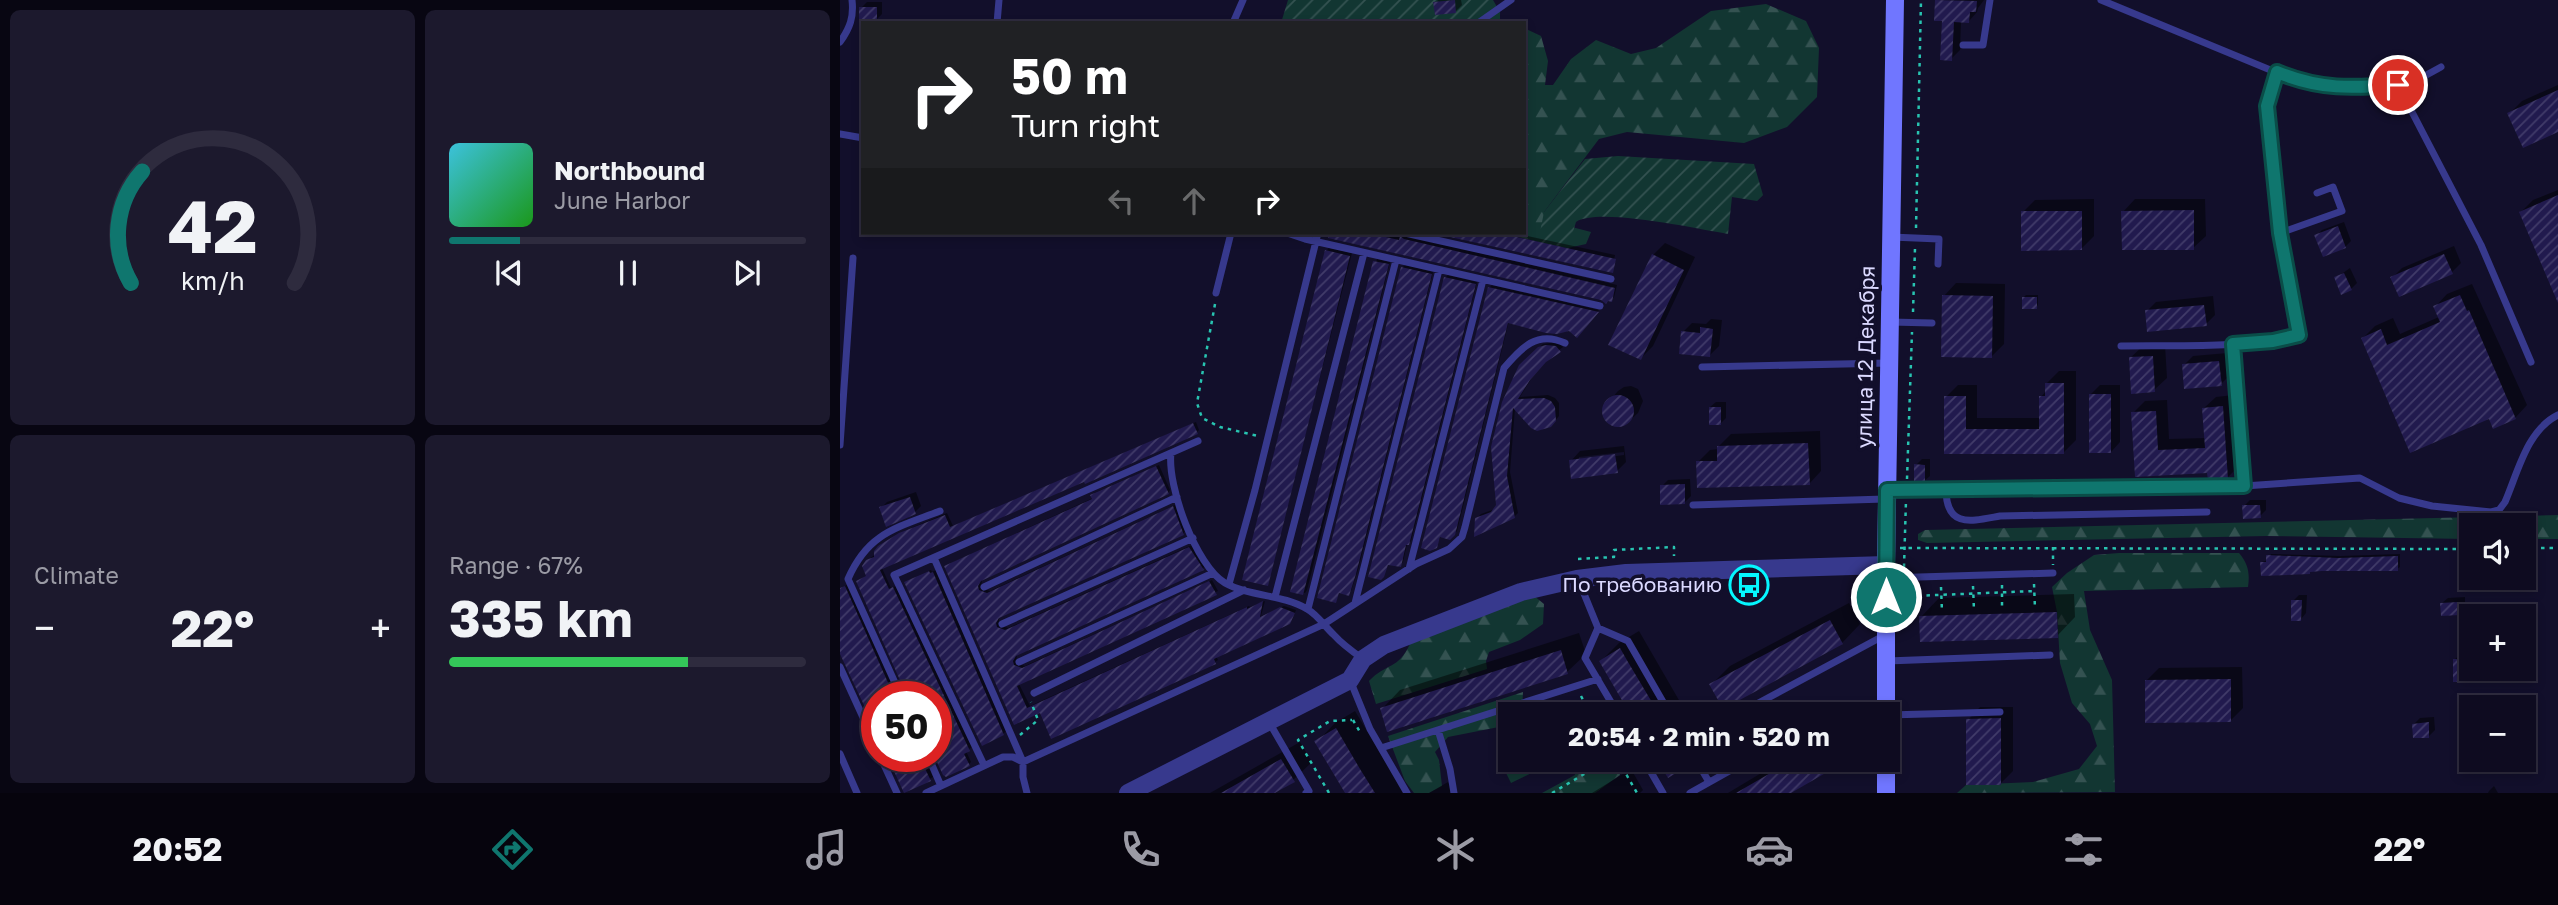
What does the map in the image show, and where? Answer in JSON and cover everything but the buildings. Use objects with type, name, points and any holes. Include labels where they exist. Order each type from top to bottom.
[{"type":"main road","name":"улица 12 Декабря","points":[[1886,702],[1886,635],[1896,566],[1887,495],[1895,0]]},
{"type":"main road","points":[[1886,772],[1886,793]]},
{"type":"street","points":[[1128,793],[1350,680],[1363,659],[1384,645],[1521,592],[1577,579],[1626,573],[1896,566]]},
{"type":"lane","points":[[840,42],[848,32],[853,14],[852,0]]},
{"type":"lane","points":[[997,21],[999,0]]},
{"type":"lane","points":[[1234,21],[1243,0]]},
{"type":"lane","points":[[1481,21],[1511,0]]},
{"type":"lane","points":[[1963,45],[1983,45],[1990,0]]},
{"type":"lane","points":[[2101,0],[2302,83],[2352,88],[2398,85],[2441,67]]},
{"type":"lane","points":[[2120,346],[2233,344],[2273,341],[2299,335],[2280,233],[2267,106],[2277,72]]},
{"type":"lane","points":[[2398,85],[2481,245],[2532,362]]},
{"type":"lane","points":[[840,134],[861,138]]},
{"type":"lane","points":[[2280,233],[2342,211],[2333,187],[2318,193]]},
{"type":"lane","points":[[1216,293],[1230,235]]},
{"type":"lane","points":[[1293,235],[1600,306]]},
{"type":"lane","points":[[1229,584],[1318,235]]},
{"type":"lane","points":[[1414,235],[1611,279]]},
{"type":"lane","points":[[1890,237],[1939,239],[1938,264]]},
{"type":"lane","points":[[1275,597],[1364,253]]},
{"type":"lane","points":[[840,445],[853,258]]},
{"type":"lane","points":[[1307,609],[1396,260]]},
{"type":"lane","points":[[1355,603],[1439,270]]},
{"type":"lane","points":[[1409,569],[1483,280]]},
{"type":"lane","points":[[1890,322],[1932,323]]},
{"type":"lane","points":[[1023,762],[1324,624],[1409,569],[1449,549],[1462,537],[1504,368],[1520,348],[1536,340],[1556,339],[1564,343]]},
{"type":"lane","points":[[2233,344],[2244,486]]},
{"type":"lane","points":[[1702,367],[1889,362]]},
{"type":"lane","points":[[1693,505],[1887,495],[1906,490],[2244,486],[2360,478],[2399,498],[2431,506],[2491,512],[2499,510],[2505,502],[2534,435],[2545,422],[2558,415]]},
{"type":"lane","points":[[984,765],[894,575],[1198,441]]},
{"type":"lane","points":[[1171,453],[1170,466],[1177,497],[1209,570],[1229,584],[1307,609],[1363,659]]},
{"type":"lane","points":[[1946,489],[1946,502],[1950,512],[1967,521],[2000,516],[2207,512]]},
{"type":"lane","points":[[984,587],[1177,497]]},
{"type":"lane","points":[[894,681],[848,579],[855,562],[884,532],[940,511]]},
{"type":"lane","points":[[1002,624],[1193,538]]},
{"type":"lane","points":[[934,558],[1023,762],[1027,793]]},
{"type":"lane","points":[[1896,566],[1940,577],[2053,573]]},
{"type":"lane","points":[[1019,662],[1213,573]]},
{"type":"lane","points":[[1577,579],[1598,628],[1628,642],[1663,702]]},
{"type":"lane","points":[[1034,693],[1245,589]]},
{"type":"lane","points":[[1598,628],[1585,658],[1611,702]]},
{"type":"lane","points":[[1760,702],[1886,635]]},
{"type":"lane","points":[[1886,661],[2050,655]]},
{"type":"lane","points":[[840,667],[861,713]]},
{"type":"lane","points":[[1381,748],[1598,679]]},
{"type":"lane","points":[[1350,680],[1370,729],[1407,793]]},
{"type":"lane","points":[[1900,711],[2000,712]]},
{"type":"lane","points":[[1269,722],[1309,791],[1306,793]]},
{"type":"lane","points":[[1438,730],[1454,793]]},
{"type":"lane","points":[[840,754],[857,793]]},
{"type":"lane","points":[[926,793],[1003,757],[1013,757],[1023,762]]},
{"type":"lane","points":[[887,772],[897,793]]},
{"type":"lane","points":[[935,772],[941,786]]},
{"type":"lane","points":[[1651,772],[1663,793]]},
{"type":"lane","points":[[1703,772],[1709,782]]},
{"type":"lane","points":[[1689,793],[1727,772]]},
{"type":"path","points":[[1921,0],[1906,490],[1896,566],[1912,596],[2035,592]]},
{"type":"path","points":[[1216,293],[1197,403],[1202,418],[1220,427],[1268,438]]},
{"type":"path","points":[[1578,559],[1614,556],[1614,550],[1674,547],[1674,560]]},
{"type":"path","points":[[1896,566],[2053,547],[2459,549]]},
{"type":"path","points":[[2053,547],[2053,573]]},
{"type":"path","points":[[2536,548],[2558,548]]},
{"type":"path","points":[[2034,573],[2035,609]]},
{"type":"path","points":[[2001,575],[2002,610]]},
{"type":"path","points":[[1973,576],[1974,611]]},
{"type":"path","points":[[1940,577],[1942,612]]},
{"type":"path","points":[[1575,687],[1584,702]]},
{"type":"path","points":[[1014,740],[1038,720],[1030,700],[1034,693]]},
{"type":"path","points":[[1329,793],[1298,740],[1330,721],[1353,720]]},
{"type":"path","points":[[1552,793],[1588,772]]},
{"type":"path","points":[[1625,772],[1637,793]]},
{"type":"green space","points":[[1288,0],[1493,0],[1500,12],[1500,21],[1282,21]]},
{"type":"green space","points":[[1766,4],[1806,21],[1819,48],[1817,97],[1787,127],[1744,143],[1627,132],[1599,139],[1544,212],[1564,225],[1591,232],[1586,244],[1568,248],[1508,235],[1526,235],[1526,29],[1541,36],[1548,61],[1545,85],[1553,85],[1571,59],[1596,40],[1631,54],[1656,48],[1711,11]]},
{"type":"green space","points":[[1618,156],[1754,164],[1763,195],[1757,201],[1732,197],[1728,234],[1649,220],[1605,217],[1576,222],[1568,248],[1538,242],[1544,212],[1585,159]]},
{"type":"green space","points":[[2558,515],[2558,539],[2536,539],[2536,516]]},
{"type":"green space","points":[[2459,517],[2459,539],[2266,536],[1927,543],[1918,540],[1918,534],[1925,530]]},
{"type":"green space","points":[[2239,553],[2248,568],[2248,587],[2084,591],[2090,630],[2112,680],[2115,792],[1957,793],[1966,785],[2033,782],[2079,769],[2097,746],[2090,724],[2072,703],[2060,663],[2057,612],[2052,587],[2094,555]]},
{"type":"green space","points":[[1533,595],[1544,604],[1543,624],[1520,640],[1489,652],[1487,669],[1376,704],[1369,681],[1401,658],[1410,644]]},
{"type":"green space","points":[[1523,692],[1522,702],[1498,702],[1498,727],[1448,737],[1435,752],[1439,760],[1442,786],[1429,793],[1414,793],[1405,781],[1388,736]]},
{"type":"green space","points":[[1506,772],[1533,772],[1511,783]]},
{"type":"green space","points":[[1575,772],[1619,772],[1620,775],[1595,793],[1542,793],[1575,775]]},
{"type":"place","name":"По требованию","points":[[1749,585]]},
{"type":"route","points":[[1886,597],[1887,490],[2244,486],[2233,344],[2273,341],[2299,335],[2280,233],[2267,106],[2277,72],[2302,83],[2352,88],[2398,85]]}]
